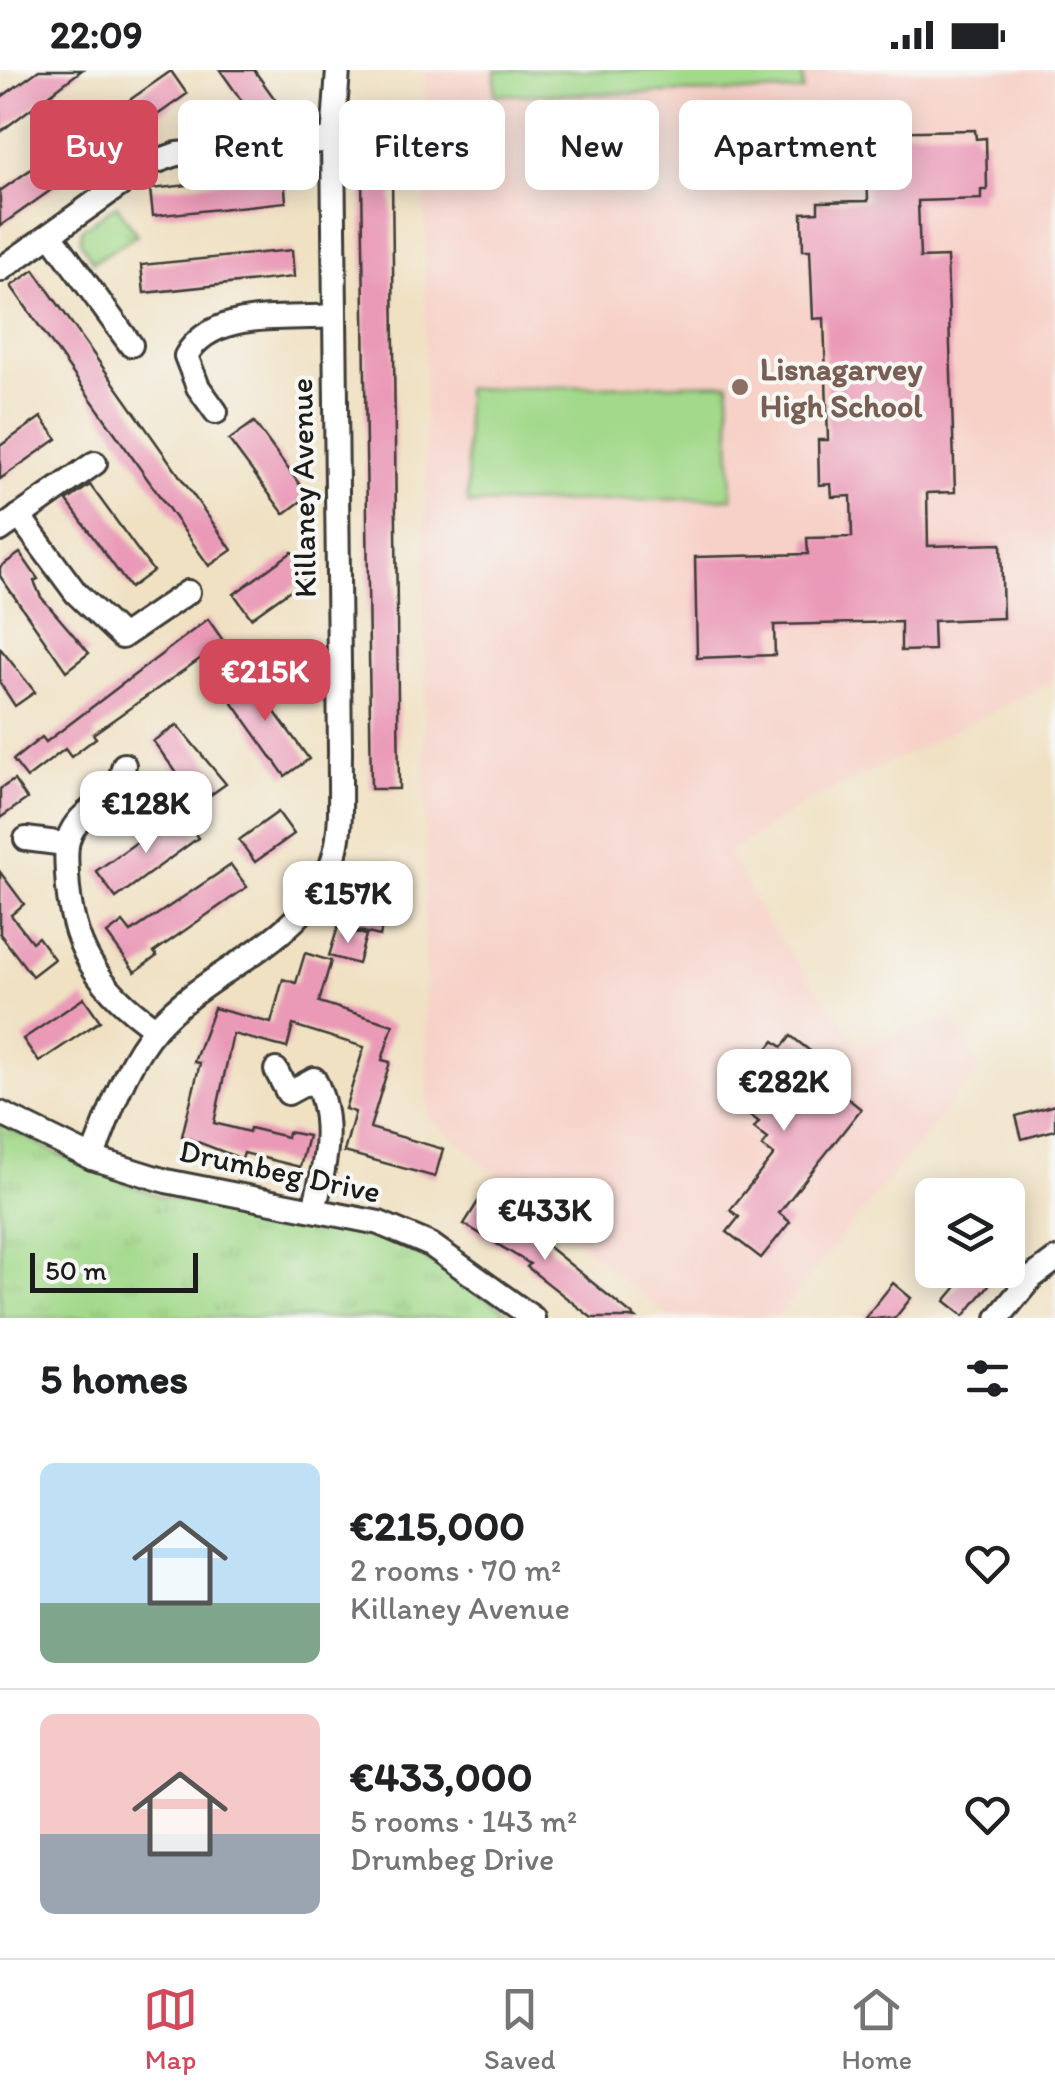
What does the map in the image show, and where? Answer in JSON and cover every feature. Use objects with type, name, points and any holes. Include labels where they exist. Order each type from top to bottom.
[{"type":"street","name":"Killaney Avenue","points":[[92,1158],[124,1078],[156,1028],[190,997],[300,918],[318,894],[336,852],[340,753],[333,140],[338,70]]},
{"type":"street","points":[[0,270],[149,164],[177,154],[333,140]]},
{"type":"street","points":[[51,235],[132,345]]},
{"type":"street","points":[[216,412],[198,387],[186,356],[196,338],[216,325],[333,316]]},
{"type":"street","points":[[0,530],[95,463]]},
{"type":"street","points":[[20,516],[76,593],[122,637],[188,592]]},
{"type":"street","points":[[124,765],[118,790],[78,822],[65,844],[69,917],[90,964],[126,1008],[156,1028]]},
{"type":"street","points":[[118,790],[162,804]]},
{"type":"street","points":[[26,839],[65,844]]},
{"type":"street","points":[[276,1070],[288,1093],[314,1079],[328,1104],[322,1176],[314,1209]]},
{"type":"street","name":"Drumbeg Drive","points":[[0,1113],[92,1158],[166,1181],[379,1223],[431,1244],[532,1318]]},
{"type":"street","points":[[998,1318],[1031,1278],[1055,1260]]},
{"type":"shaded area","name":"Lisnagarvey High School","points":[[425,70],[1055,70],[1055,681],[800,806],[728,853],[767,922],[860,1046],[948,1018],[969,1043],[979,1069],[776,1318],[670,1318],[429,1118],[425,1022],[425,190],[505,190],[505,100],[425,100]]},
{"type":"green space","points":[[495,70],[803,70],[803,91],[495,95]]},
{"type":"green space","points":[[117,205],[137,235],[93,262],[80,241],[82,229]]},
{"type":"green space","points":[[729,383],[732,498],[468,504],[465,389]]},
{"type":"green space","points":[[0,1123],[58,1154],[161,1197],[321,1220],[404,1245],[516,1318],[0,1318]]},
{"type":"building","points":[[39,70],[82,70],[42,100],[30,100],[30,109],[0,132],[0,98]]},
{"type":"building","points":[[220,70],[254,70],[275,100],[241,100]]},
{"type":"building","points":[[171,71],[187,94],[158,114],[158,100],[130,100]]},
{"type":"building","points":[[975,130],[976,139],[986,138],[987,190],[981,190],[981,199],[918,201],[920,258],[947,257],[955,492],[927,493],[928,546],[1001,544],[1003,618],[933,621],[934,650],[901,651],[901,622],[774,625],[775,655],[697,658],[695,557],[808,554],[807,538],[852,537],[851,496],[832,497],[831,484],[819,485],[818,440],[828,440],[824,318],[813,319],[810,250],[803,250],[802,213],[818,212],[818,202],[868,201],[868,190],[912,190],[912,131]]},
{"type":"building","points":[[30,170],[30,190],[51,190],[0,226],[0,191]]},
{"type":"building","points":[[150,190],[285,190],[286,202],[153,216]]},
{"type":"building","points":[[362,190],[392,190],[399,789],[371,789]]},
{"type":"building","points":[[292,250],[294,277],[144,293],[141,265]]},
{"type":"building","points":[[34,270],[232,550],[209,566],[11,286]]},
{"type":"building","points":[[41,417],[57,439],[0,479],[0,446]]},
{"type":"building","points":[[254,422],[308,496],[284,514],[229,440]]},
{"type":"building","points":[[90,485],[153,571],[130,588],[67,501]]},
{"type":"building","points":[[292,552],[310,576],[251,618],[234,594]]},
{"type":"building","points":[[20,553],[38,579],[34,581],[41,597],[89,653],[66,671],[0,576],[0,567]]},
{"type":"building","points":[[208,619],[224,642],[93,734],[96,738],[71,757],[65,749],[27,778],[13,760],[42,737],[46,742]]},
{"type":"building","points":[[0,648],[35,692],[15,706],[0,683]]},
{"type":"building","points":[[245,671],[309,759],[285,776],[222,688]]},
{"type":"building","points":[[177,725],[226,784],[199,803],[153,741]]},
{"type":"building","points":[[14,780],[27,799],[0,818],[0,789]]},
{"type":"building","points":[[278,812],[294,834],[255,862],[239,840]]},
{"type":"building","points":[[184,818],[198,838],[116,898],[96,871],[164,823],[168,829]]},
{"type":"building","points":[[231,865],[247,887],[154,952],[157,956],[135,972],[107,934],[123,922],[131,932]]},
{"type":"building","points":[[0,872],[24,904],[11,915],[32,942],[38,937],[54,959],[32,976],[0,934]]},
{"type":"building","points":[[365,872],[393,879],[380,936],[351,929]]},
{"type":"building","points":[[338,927],[366,935],[358,964],[329,956]]},
{"type":"building","points":[[305,953],[331,961],[319,1002],[393,1025],[382,1060],[390,1062],[370,1128],[443,1149],[435,1177],[344,1152],[355,1112],[345,1109],[364,1047],[293,1025],[287,1048],[233,1034],[214,1123],[249,1132],[250,1128],[287,1137],[288,1132],[308,1136],[300,1167],[244,1153],[242,1159],[182,1136],[200,1063],[194,1062],[214,1008],[271,1023],[283,979],[296,983]]},
{"type":"building","points":[[84,998],[100,1021],[39,1062],[23,1039]]},
{"type":"building","points":[[791,1036],[810,1051],[804,1058],[824,1074],[821,1077],[861,1109],[779,1213],[790,1222],[761,1258],[727,1232],[739,1217],[730,1210],[774,1155],[762,1146],[768,1139],[754,1128],[759,1122],[720,1092],[755,1048],[763,1055],[774,1041],[782,1047]]},
{"type":"building","points":[[1055,1105],[1055,1130],[1022,1139],[1016,1116]]},
{"type":"building","points":[[479,1200],[523,1226],[636,1318],[592,1318],[527,1267],[530,1264],[464,1224]]},
{"type":"building","points":[[893,1283],[911,1298],[895,1318],[865,1318]]},
{"type":"building","points":[[956,1288],[987,1288],[964,1316],[945,1301]]},
{"type":"place","name":"Lisnagarvey High School","points":[[740,387]]}]
